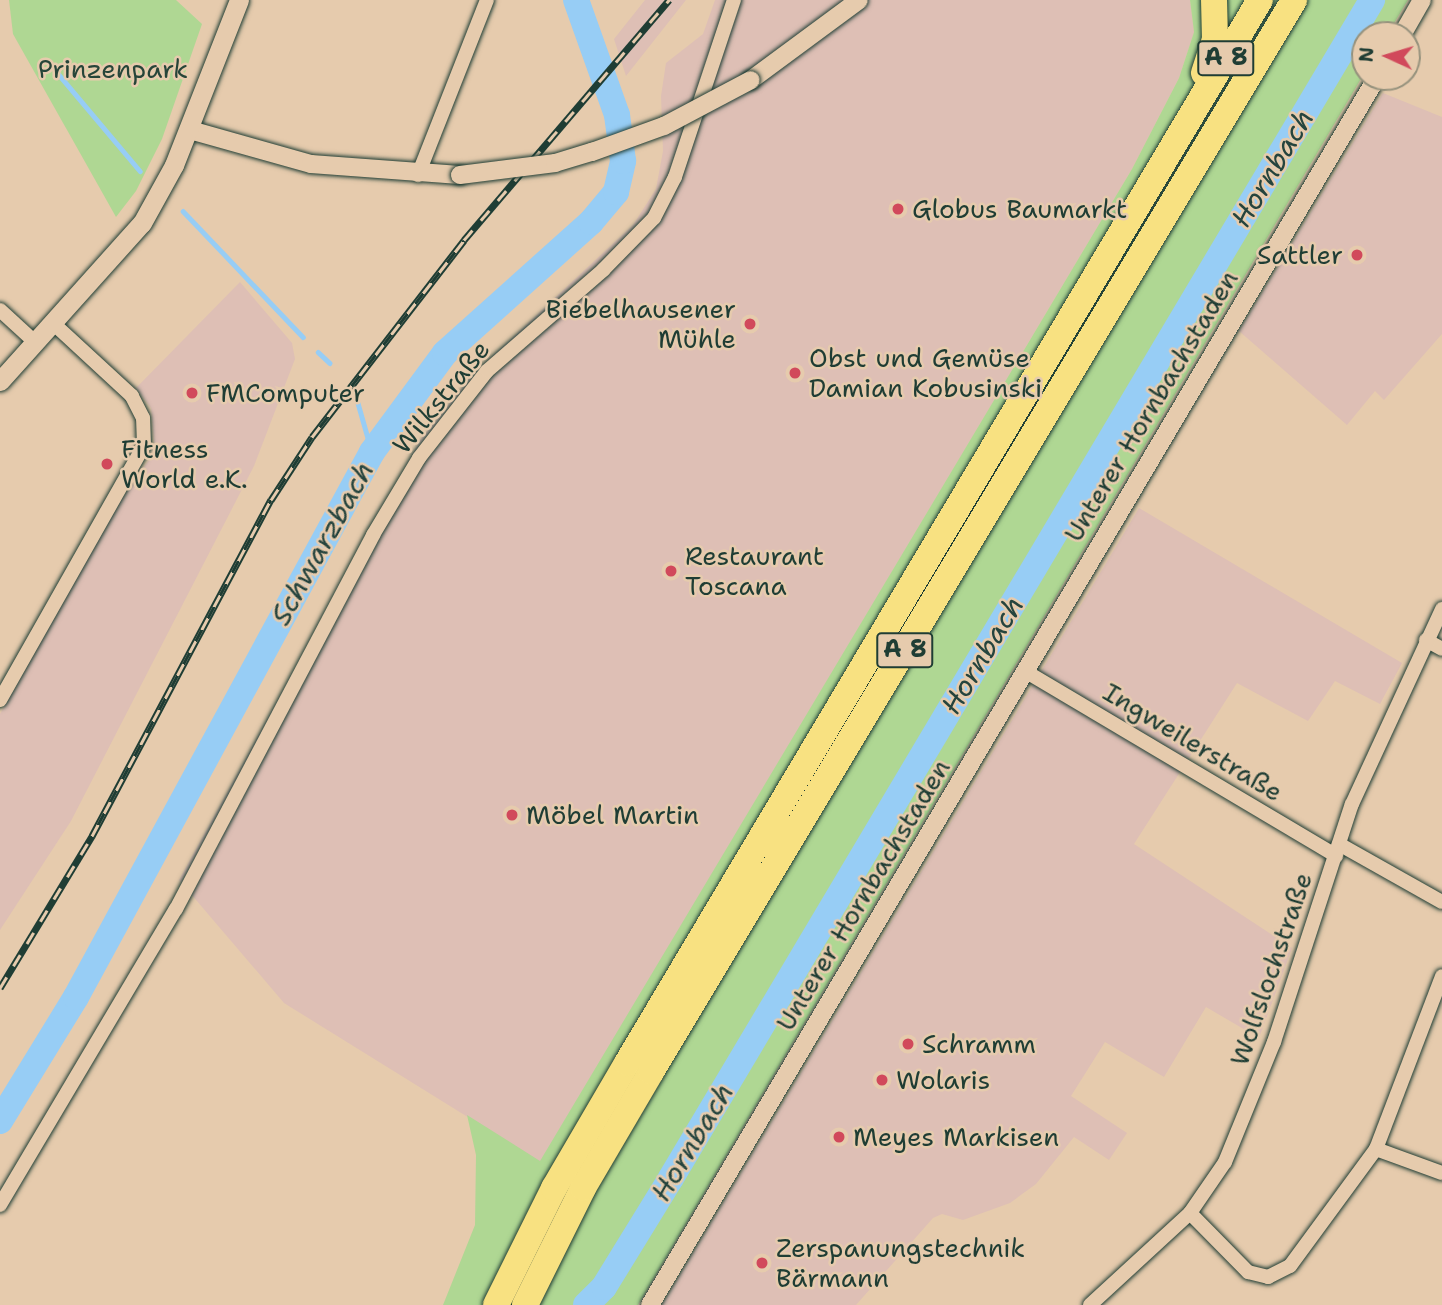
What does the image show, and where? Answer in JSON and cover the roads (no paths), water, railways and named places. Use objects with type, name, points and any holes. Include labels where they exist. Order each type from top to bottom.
[{"type":"highway","points":[[1191,115],[1215,40],[1214,0]]},
{"type":"highway","name":"A 8","points":[[496,1305],[554,1188],[1260,0]]},
{"type":"highway","name":"A 8","points":[[525,1305],[583,1188],[1294,0]]},
{"type":"main road","points":[[0,381],[142,223],[190,130],[239,0]]},
{"type":"street","points":[[418,175],[487,0]]},
{"type":"street","name":"Wilkstraße","points":[[0,1205],[208,852],[367,547],[419,458],[487,371],[603,270],[654,218],[675,177],[734,0]]},
{"type":"street","points":[[190,130],[267,154],[352,170],[391,174],[460,175],[534,166],[592,152],[664,126],[751,80],[859,0]]},
{"type":"street","points":[[1410,21],[1422,0]]},
{"type":"street","name":"Unterer Hornbachstaden","points":[[650,1305],[1369,91]]},
{"type":"street","points":[[0,310],[36,343]]},
{"type":"street","points":[[0,700],[144,445],[143,418],[132,397],[54,324]]},
{"type":"street","name":"Wolfslochstraße","points":[[1090,1305],[1190,1213],[1220,1171],[1244,1124],[1374,747],[1442,609]]},
{"type":"street","points":[[1426,640],[1442,649]]},
{"type":"street","name":"Ingweilerstraße","points":[[1025,671],[1337,850],[1442,902]]},
{"type":"street","points":[[1190,1213],[1248,1272],[1268,1277],[1279,1273],[1305,1246],[1376,1149],[1442,976]]},
{"type":"street","points":[[1376,1149],[1442,1173]]},
{"type":"waterway","name":"Schwarzbach","points":[[0,1121],[76,997],[372,452],[445,353],[591,222],[616,192],[623,161],[617,115],[576,0]]},
{"type":"waterway","name":"Hornbach","points":[[586,1305],[604,1287],[671,1178],[1372,0]]},
{"type":"waterway","points":[[55,70],[140,171]]},
{"type":"waterway","points":[[183,211],[303,337]]},
{"type":"waterway","points":[[318,352],[330,363]]},
{"type":"waterway","points":[[358,403],[372,452]]},
{"type":"railway","points":[[0,988],[92,836],[271,500],[312,437],[464,240],[669,0]]},
{"type":"place","name":"Globus Baumarkt","points":[[898,209]]},
{"type":"place","name":"Sattler","points":[[1357,255]]},
{"type":"place","name":"Biebelhausener Mühle","points":[[750,324]]},
{"type":"place","name":"Obst und Gemüse Damian Kobusinski","points":[[795,373]]},
{"type":"place","name":"FMComputer","points":[[192,393]]},
{"type":"place","name":"Fitness World e.K.","points":[[107,464]]},
{"type":"place","name":"Restaurant Toscana","points":[[671,571]]},
{"type":"place","name":"Möbel Martin","points":[[512,815]]},
{"type":"place","name":"Schramm","points":[[908,1044]]},
{"type":"place","name":"Wolaris","points":[[882,1080]]},
{"type":"place","name":"Meyes Markisen","points":[[839,1137]]},
{"type":"place","name":"Zerspanungstechnik Bärmann","points":[[762,1263]]},
{"type":"park label","name":"Prinzenpark","points":[[113,69]]}]
